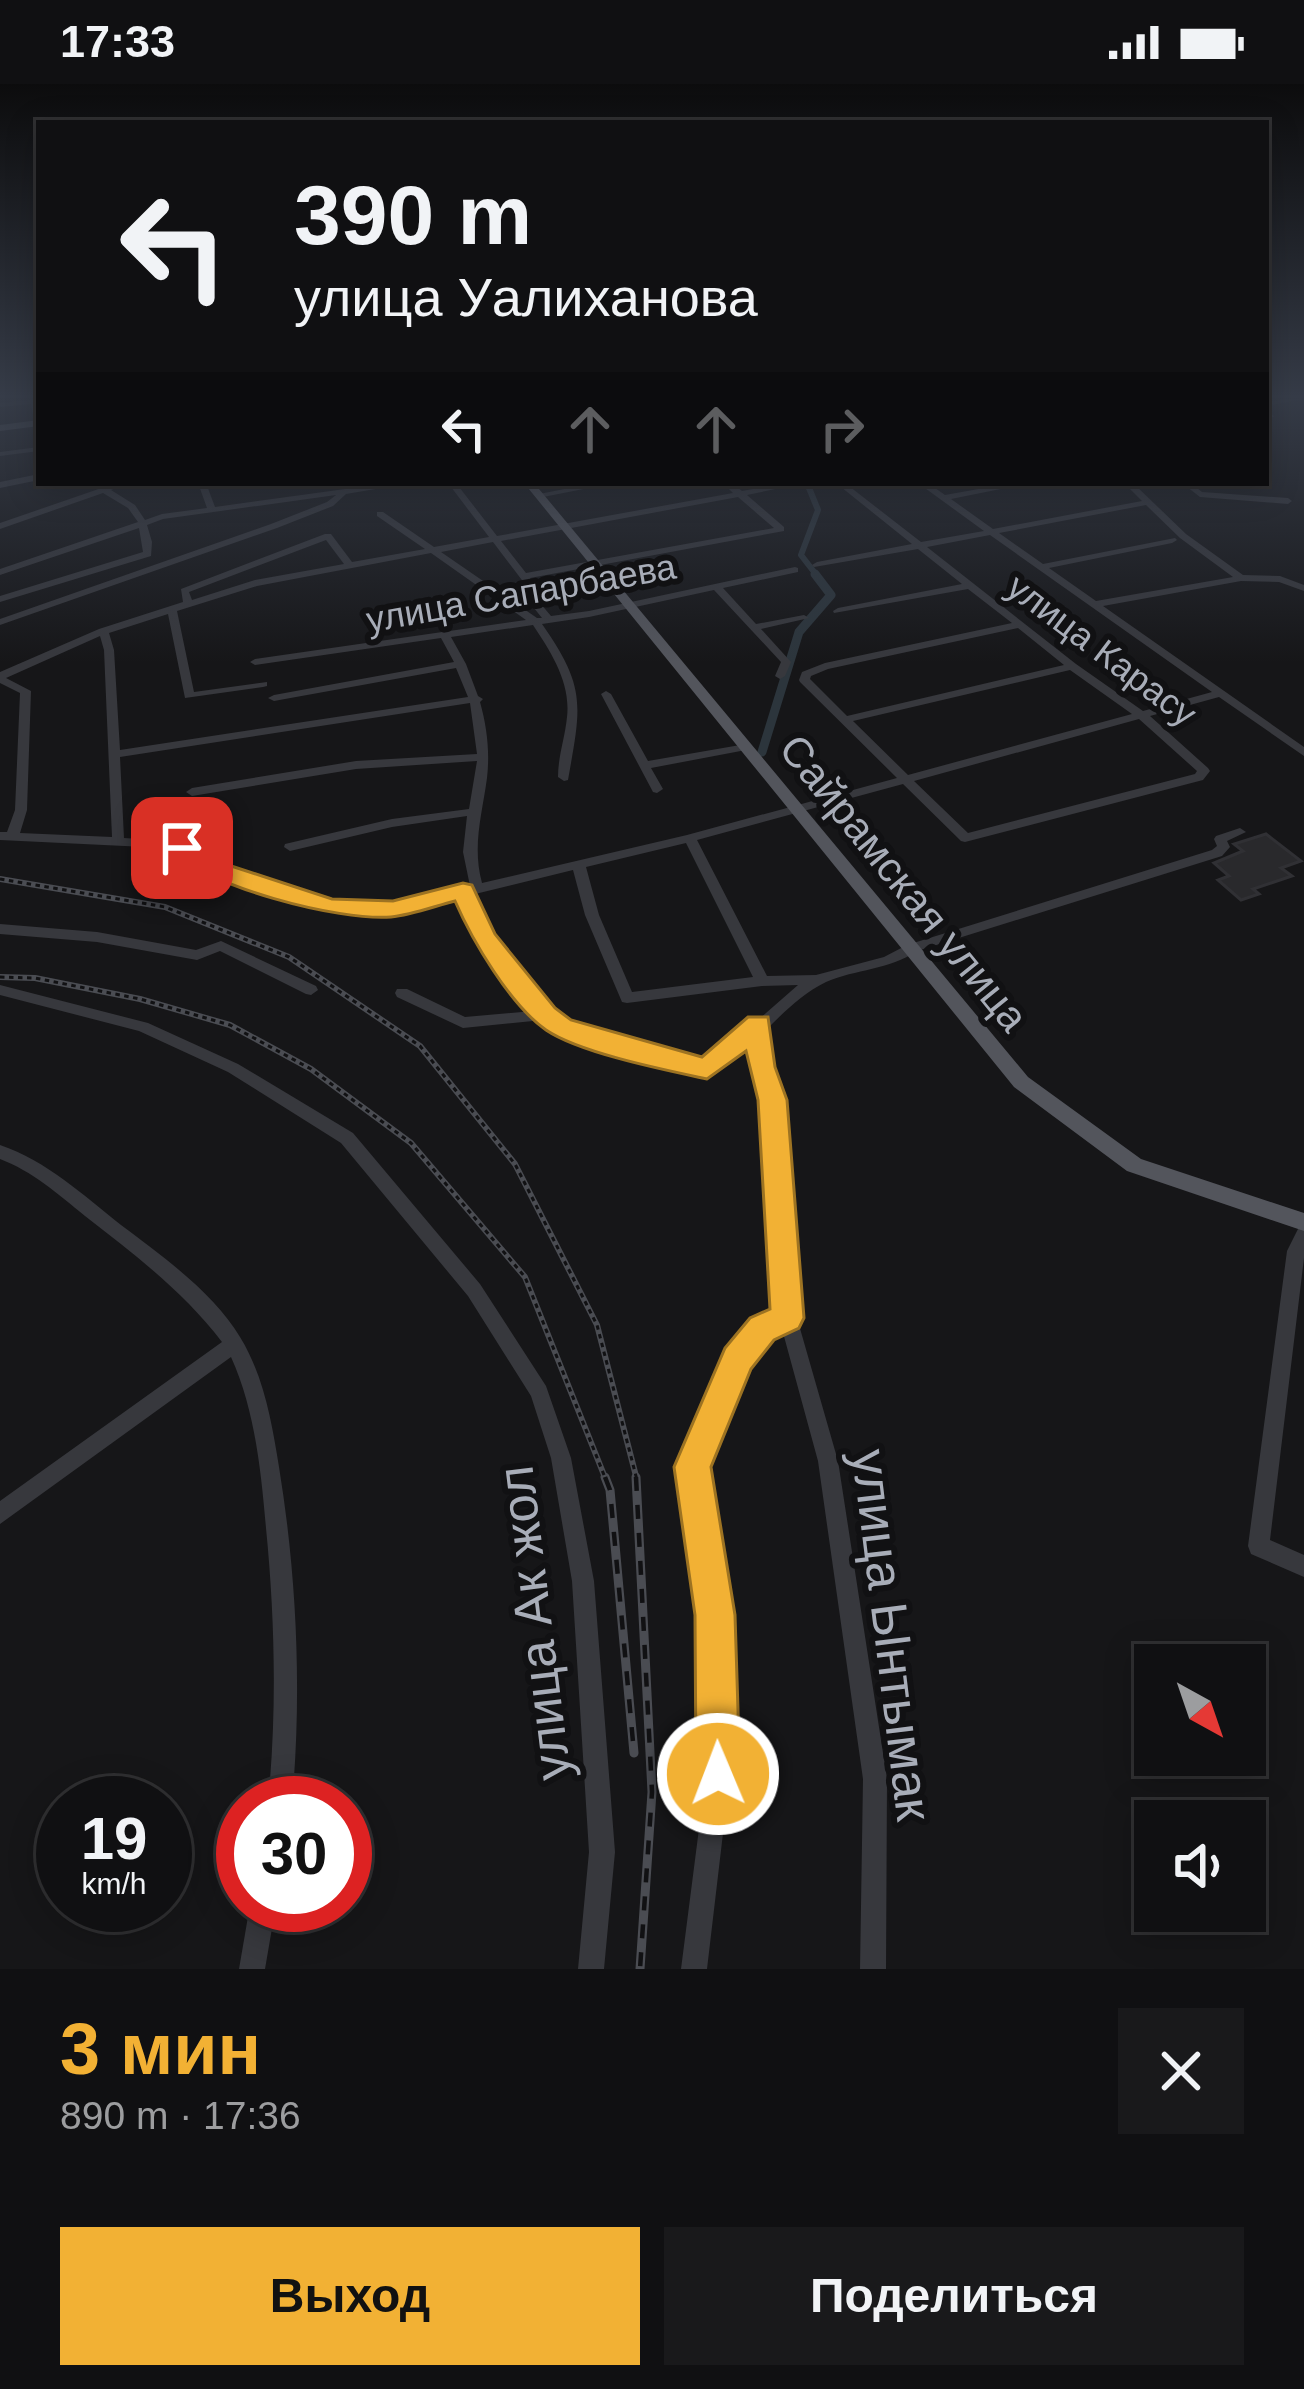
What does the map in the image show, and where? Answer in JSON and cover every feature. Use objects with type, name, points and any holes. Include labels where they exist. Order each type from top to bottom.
[{"type":"main road","name":"Сайрамская улица","points":[[534,489],[1021,1082],[1134,1165],[1304,1222]]},
{"type":"street","points":[[0,526],[112,487]]},
{"type":"street","points":[[203,487],[212,510]]},
{"type":"street","points":[[0,572],[144,522],[386,487]]},
{"type":"street","points":[[455,487],[539,596],[535,603],[569,683],[573,712],[563,752],[564,777]]},
{"type":"street","points":[[524,576],[781,529],[732,487]]},
{"type":"street","points":[[0,678],[103,631],[188,602],[348,563],[778,487]]},
{"type":"street","name":"улица Карасу","points":[[845,487],[1072,666],[1144,716],[1203,767],[1199,777],[988,835],[961,836],[900,778]]},
{"type":"street","points":[[928,487],[1304,752]]},
{"type":"street","points":[[944,498],[1004,487]]},
{"type":"street","points":[[1132,487],[1212,560],[1241,578]]},
{"type":"street","points":[[1191,487],[1200,494],[1288,501]]},
{"type":"street","points":[[103,490],[126,500],[144,522],[146,555]]},
{"type":"street","points":[[0,622],[329,505],[342,495]]},
{"type":"street","points":[[817,565],[1149,502]]},
{"type":"street","points":[[380,514],[542,621]]},
{"type":"street","points":[[188,602],[184,591],[328,536],[348,563]]},
{"type":"street","points":[[1042,567],[1172,540]]},
{"type":"street","points":[[146,555],[161,565]]},
{"type":"street","points":[[0,599],[146,555]]},
{"type":"street","name":"улица Сапарбаева","points":[[255,662],[542,621],[795,570]]},
{"type":"street","points":[[1095,604],[1241,578],[1289,580],[1304,588]]},
{"type":"street","points":[[838,610],[969,586]]},
{"type":"street","points":[[716,587],[786,662],[780,676]]},
{"type":"street","points":[[172,608],[189,697],[263,684]]},
{"type":"street","points":[[753,628],[804,619]]},
{"type":"street","points":[[900,778],[804,680],[806,674],[824,666],[1019,625]]},
{"type":"street","points":[[103,631],[110,650],[118,840]]},
{"type":"street","points":[[444,634],[477,699],[483,757],[467,860],[470,888],[484,938],[545,1015],[561,1027],[707,1068],[818,980]]},
{"type":"street","points":[[274,698],[461,664]]},
{"type":"street","points":[[844,721],[1072,666]]},
{"type":"street","points":[[0,678],[26,691],[21,810],[6,837],[169,844],[208,866],[330,907],[393,909],[689,838],[1221,693]]},
{"type":"street","points":[[606,694],[657,789]]},
{"type":"street","points":[[115,754],[477,699]]},
{"type":"street","points":[[646,765],[746,747]]},
{"type":"street","points":[[192,792],[333,768],[483,757]]},
{"type":"street","points":[[290,847],[392,823],[473,812]]},
{"type":"street","points":[[578,862],[592,916],[627,998],[762,981],[818,980],[896,960],[912,948],[1217,854],[1224,847],[1220,839],[1240,832]]},
{"type":"street","points":[[689,838],[762,981]]},
{"type":"street","points":[[0,929],[98,937],[197,956],[221,946],[311,990]]},
{"type":"street","name":"улица Ак жол","points":[[0,990],[143,1027],[233,1068],[347,1138],[474,1290],[539,1392],[561,1458],[583,1581],[602,1852],[591,1969]]},
{"type":"street","points":[[401,993],[463,1023],[545,1015]]},
{"type":"street","name":"улица Ынтымак","points":[[758,1024],[760,1067],[773,1100],[788,1318],[828,1461],[875,1779],[873,1969]]},
{"type":"street","points":[[4,1157],[160,1264],[234,1344],[258,1396],[284,1612],[284,1776]]},
{"type":"street","points":[[1304,1234],[1296,1251],[1259,1546],[1304,1566]]},
{"type":"street","points":[[694,1969],[718,1774],[715,1615],[692,1467],[738,1359],[762,1329],[788,1318]]},
{"type":"street","points":[[0,1514],[234,1344]]},
{"type":"street","points":[[252,1969],[258,1932]]},
{"type":"building","points":[[1266,834],[1301,861],[1281,868],[1292,876],[1253,889],[1259,894],[1241,900],[1218,880],[1229,876],[1214,863],[1243,851],[1234,844]]},
{"type":"waterway","points":[[809,487],[818,510],[801,555],[818,577]]},
{"type":"waterway","points":[[762,752],[799,632],[831,595],[815,574]]},
{"type":"railway","points":[[0,879],[165,907],[289,957],[420,1046],[515,1164],[597,1325],[637,1480]]},
{"type":"railway","points":[[0,977],[35,978],[140,999],[230,1025],[311,1069],[411,1143],[525,1277],[606,1480]]},
{"type":"railway","points":[[605,1477],[610,1490],[634,1753]]},
{"type":"railway","points":[[636,1477],[652,1792],[640,1969]]},
{"type":"route","points":[[182,848],[208,866],[330,907],[393,909],[463,891],[484,938],[545,1015],[561,1027],[660,1059],[713,1066],[758,1024],[760,1067],[773,1100],[788,1318],[762,1329],[738,1359],[692,1467],[715,1615],[718,1774]]}]
